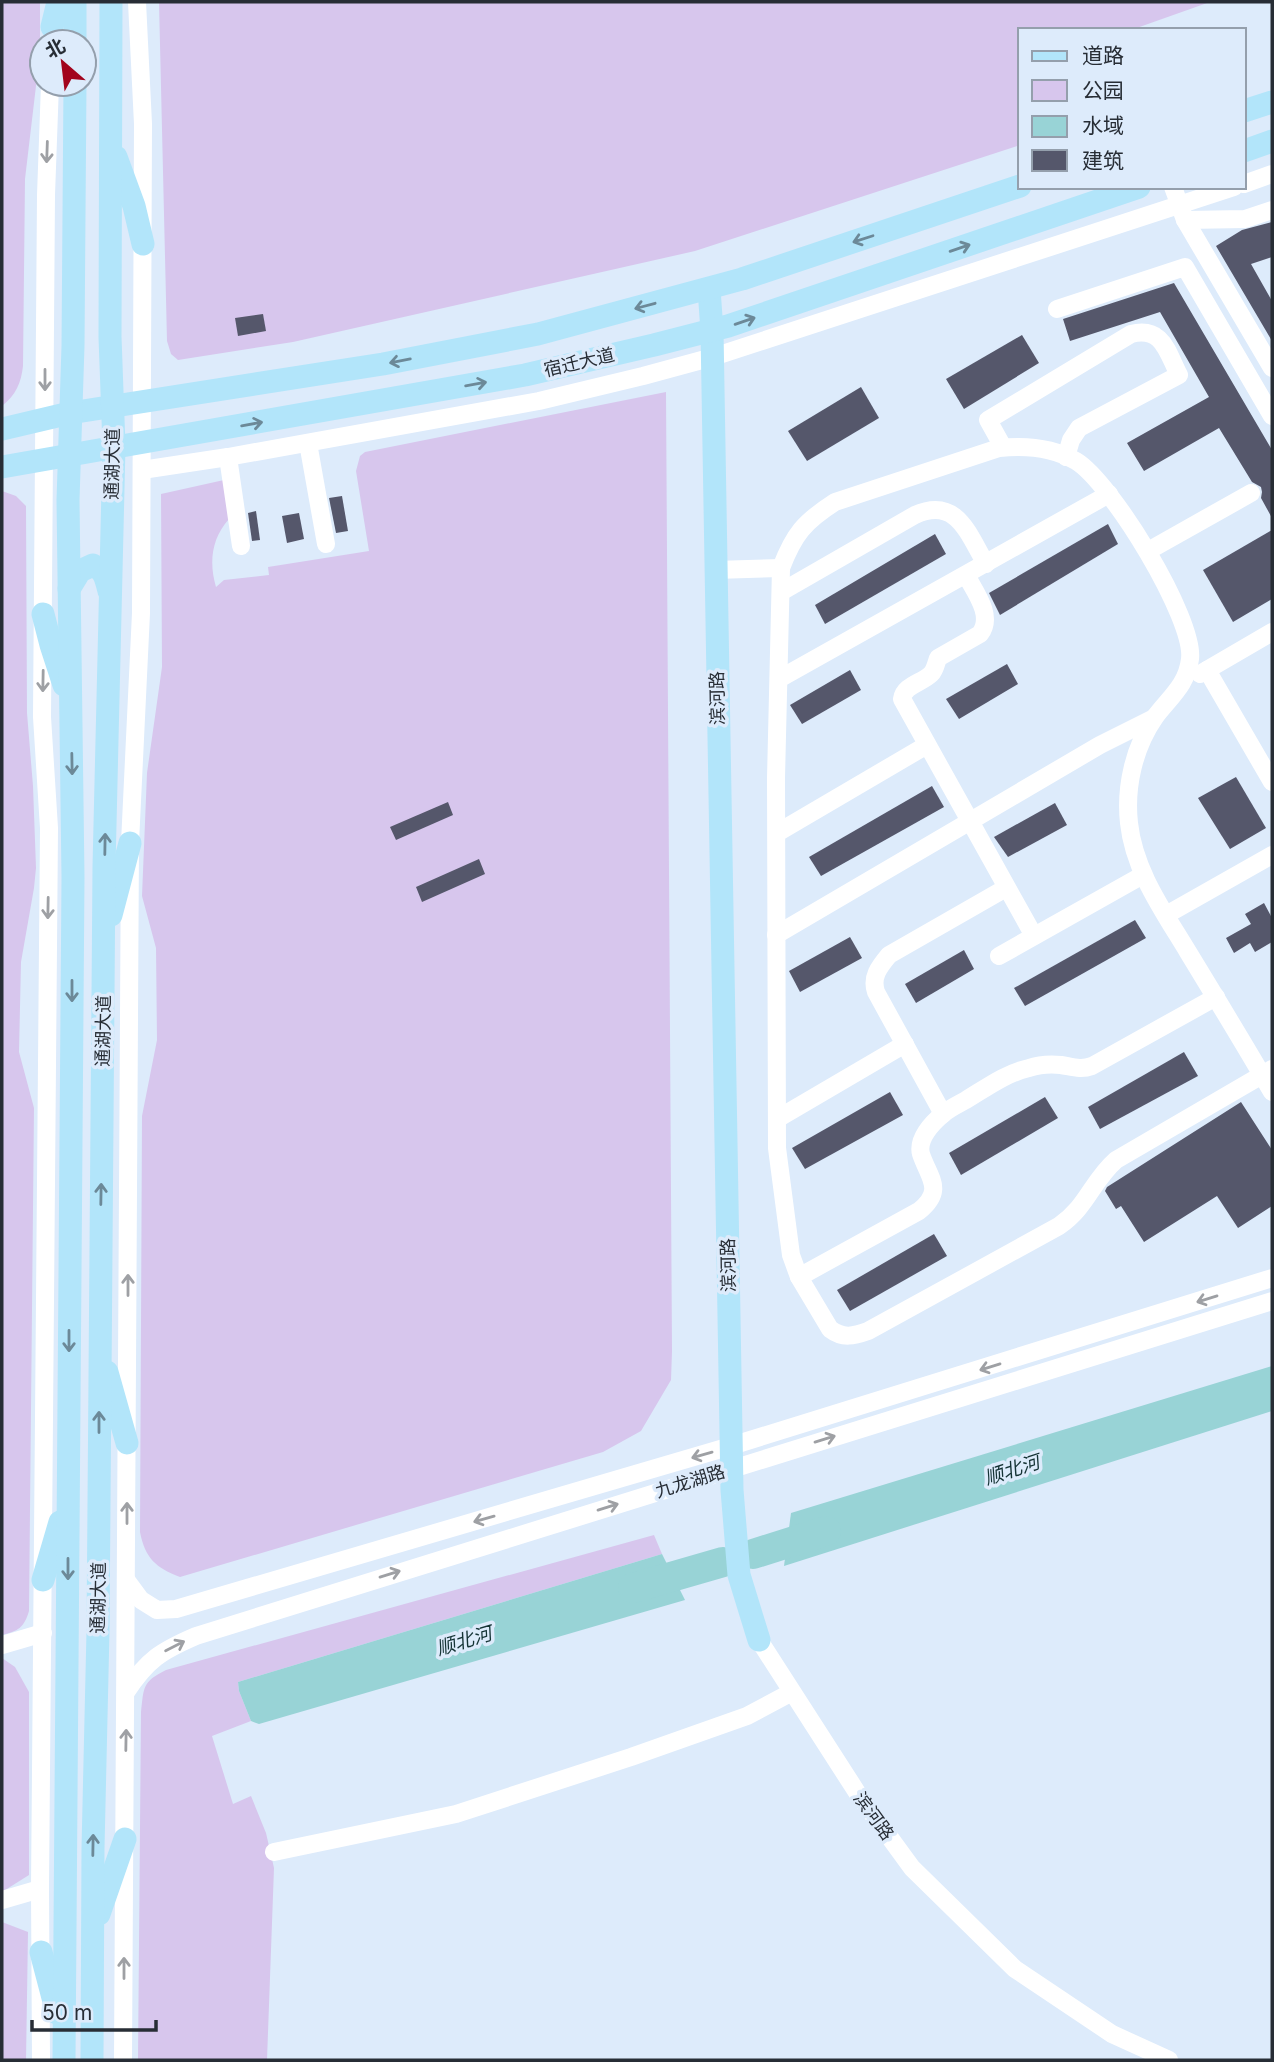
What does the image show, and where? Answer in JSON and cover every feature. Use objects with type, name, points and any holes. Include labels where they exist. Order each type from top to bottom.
[{"type":"main road","points":[[53,28],[55,2]]},
{"type":"main road","points":[[75,2],[75,28]]},
{"type":"main road","name":"通湖大道","points":[[92,2060],[104,938],[114,446],[110,337],[111,2]]},
{"type":"main road","name":"通湖大道","points":[[64,2050],[73,891],[69,454],[75,98]]},
{"type":"main road","points":[[1246,110],[1272,102]]},
{"type":"main road","points":[[110,140],[134,206],[143,244]]},
{"type":"main road","points":[[1246,150],[1272,141]]},
{"type":"main road","name":"宿迁大道","points":[[2,429],[70,413],[383,364],[538,334],[709,289],[1018,187]]},
{"type":"main road","name":"宿迁大道","points":[[2,467],[525,375],[712,331],[1133,189]]},
{"type":"main road","points":[[73,277],[79,286],[86,288],[102,285],[110,277]]},
{"type":"main road","name":"滨河路","points":[[709,289],[713,357],[731,1457],[739,1575],[758,1640]]},
{"type":"main road","points":[[69,589],[79,571],[93,565],[100,568],[104,574],[109,594]]},
{"type":"main road","points":[[43,614],[71,704]]},
{"type":"main road","points":[[104,938],[130,843]]},
{"type":"main road","points":[[100,1346],[127,1443]]},
{"type":"main road","points":[[43,1580],[68,1492]]},
{"type":"main road","points":[[93,1933],[125,1839]]},
{"type":"main road","points":[[41,1952],[64,2050]]},
{"type":"street","points":[[123,2060],[130,843],[141,613],[142,470],[143,124],[137,2]]},
{"type":"street","points":[[41,2060],[40,1889],[49,828],[42,717],[46,195],[49,98]]},
{"type":"street","points":[[1246,183],[1272,174]]},
{"type":"street","points":[[1174,189],[1182,213],[1272,368]]},
{"type":"street","points":[[142,470],[540,401],[643,376],[1182,213],[1230,189]]},
{"type":"street","points":[[1182,213],[1245,219],[1272,210]]},
{"type":"street","points":[[1057,309],[1185,267],[1272,416]]},
{"type":"street","points":[[1003,447],[988,420],[1131,334],[1143,331],[1154,335],[1161,341],[1179,375],[1079,428],[1071,440],[1066,457]]},
{"type":"street","points":[[308,443],[326,544]]},
{"type":"street","points":[[1183,684],[1190,663],[1191,647],[1175,607],[1147,551],[1109,494],[1077,462],[1051,450],[1027,446],[1003,447],[835,502],[800,529],[781,568],[776,935],[777,1148],[791,1255],[799,1277],[830,1329],[836,1334],[845,1336],[868,1331],[1059,1226],[1079,1210],[1097,1180],[1116,1160],[1267,1072]]},
{"type":"street","points":[[228,457],[241,546]]},
{"type":"street","points":[[779,679],[1109,494]]},
{"type":"street","points":[[1147,551],[1251,494]]},
{"type":"street","points":[[781,592],[915,515],[934,509],[943,509],[961,522],[986,564]]},
{"type":"street","points":[[715,570],[781,568]]},
{"type":"street","points":[[966,575],[983,606],[986,623],[984,629],[938,658],[930,675],[902,695],[905,706],[1034,936]]},
{"type":"street","points":[[1272,632],[1183,684],[1154,718],[1143,739],[1130,778],[1128,800],[1129,824],[1143,875],[1216,997],[1267,1072],[1272,1093]]},
{"type":"street","points":[[1207,670],[1272,782]]},
{"type":"street","points":[[776,935],[1101,746],[1154,718]]},
{"type":"street","points":[[777,833],[927,745]]},
{"type":"street","points":[[1101,746],[1116,748],[1124,759],[1130,778]]},
{"type":"street","points":[[1166,915],[1272,855]]},
{"type":"street","points":[[999,956],[1143,875]]},
{"type":"street","points":[[943,1114],[876,992],[874,985],[878,969],[888,956],[1006,888]]},
{"type":"street","points":[[799,1277],[926,1205],[934,1183],[920,1144],[925,1134],[943,1114],[1008,1075],[1029,1068],[1093,1066],[1216,997]]},
{"type":"street","points":[[776,1119],[905,1044]]},
{"type":"street","name":"九龙湖路","points":[[126,1692],[153,1658],[196,1636],[1272,1278]]},
{"type":"street","name":"九龙湖路","points":[[127,1580],[141,1600],[157,1610],[176,1609],[731,1457],[1272,1301]]},
{"type":"street","points":[[2,1645],[43,1633]]},
{"type":"street","name":"滨河路","points":[[758,1640],[858,1794],[912,1868],[1015,1969],[1112,2034],[1169,2060]]},
{"type":"street","points":[[274,1852],[456,1814],[631,1758],[734,1720],[792,1692]]},
{"type":"street","points":[[2,1899],[40,1889]]},
{"type":"green space","points":[[2,2],[40,2],[40,28],[28,28],[28,98],[35,98],[25,179],[23,366],[17,388],[2,406]]},
{"type":"green space","points":[[159,2],[1210,2],[1137,28],[1018,28],[1018,146],[695,251],[293,342],[178,360],[171,354],[167,341]]},
{"type":"green space","points":[[666,392],[671,1380],[641,1431],[603,1452],[180,1577],[172,1574],[153,1561],[145,1549],[140,1532],[142,1116],[157,1040],[156,948],[142,896],[147,773],[162,667],[161,494],[224,480],[229,519],[218,535],[213,552],[216,587],[224,580],[269,575],[268,567],[369,551],[356,471],[360,456],[365,452]]},
{"type":"green space","points":[[2,491],[16,496],[26,506],[27,713],[36,868],[21,962],[19,1052],[34,1108],[29,1611],[20,1628],[2,1635]]},
{"type":"green space","points":[[654,1535],[662,1554],[238,1682],[251,1721],[212,1736],[233,1804],[251,1796],[266,1833],[274,1868],[267,2060],[138,2060],[141,1712],[148,1682],[166,1670]]},
{"type":"green space","points":[[2,1658],[15,1667],[29,1692],[29,1875],[2,1892]]},
{"type":"green space","points":[[2,1922],[28,1932],[26,2060],[2,2060]]},
{"type":"water","points":[[1272,1366],[1272,1411],[784,1566],[791,1513]]},
{"type":"water","points":[[662,1554],[685,1600],[259,1724],[251,1721],[239,1691],[238,1682]]},
{"type":"building","points":[[1272,222],[1272,257],[1251,264],[1272,301],[1272,341],[1216,246],[1242,230]]},
{"type":"building","points":[[1174,283],[1272,450],[1272,518],[1261,498],[1261,487],[1252,482],[1219,428],[1144,471],[1127,443],[1209,397],[1160,312],[1070,341],[1063,319]]},
{"type":"building","points":[[263,314],[266,331],[238,336],[235,318]]},
{"type":"building","points":[[1022,335],[1039,363],[964,409],[946,379]]},
{"type":"building","points":[[861,387],[879,418],[807,461],[788,431]]},
{"type":"building","points":[[342,496],[348,531],[336,533],[329,498]]},
{"type":"building","points":[[256,511],[260,540],[252,541],[248,513]]},
{"type":"building","points":[[299,513],[304,539],[287,543],[282,516]]},
{"type":"building","points":[[1108,524],[1118,544],[1000,615],[989,593]]},
{"type":"building","points":[[1272,530],[1272,599],[1233,622],[1203,570]]},
{"type":"building","points":[[935,534],[946,554],[825,624],[815,605]]},
{"type":"building","points":[[1007,664],[1018,684],[959,719],[946,699]]},
{"type":"building","points":[[850,670],[861,690],[802,724],[790,705]]},
{"type":"building","points":[[1236,777],[1266,828],[1230,849],[1198,798]]},
{"type":"building","points":[[932,786],[944,807],[821,876],[809,857]]},
{"type":"building","points":[[448,802],[453,815],[396,840],[390,827]]},
{"type":"building","points":[[1055,803],[1067,825],[1008,857],[994,837]]},
{"type":"building","points":[[479,859],[485,874],[422,902],[416,887]]},
{"type":"building","points":[[1264,903],[1272,918],[1272,942],[1255,952],[1250,943],[1234,953],[1226,938],[1251,924],[1245,914]]},
{"type":"building","points":[[1135,920],[1146,938],[1025,1006],[1014,988]]},
{"type":"building","points":[[850,937],[862,958],[800,992],[789,971]]},
{"type":"building","points":[[964,950],[974,969],[916,1003],[905,984]]},
{"type":"building","points":[[1184,1052],[1198,1076],[1100,1129],[1088,1107]]},
{"type":"building","points":[[890,1092],[903,1115],[805,1169],[792,1148]]},
{"type":"building","points":[[1045,1097],[1058,1118],[961,1175],[949,1153]]},
{"type":"building","points":[[1241,1102],[1272,1150],[1272,1206],[1238,1228],[1217,1196],[1144,1242],[1121,1206],[1116,1209],[1105,1191],[1107,1187]]},
{"type":"building","points":[[934,1234],[947,1256],[850,1311],[837,1290]]},
{"type":"waterway","name":"顺北河","points":[[753,1554],[826,1531]]},
{"type":"waterway","name":"顺北河","points":[[633,1588],[723,1562]]}]
